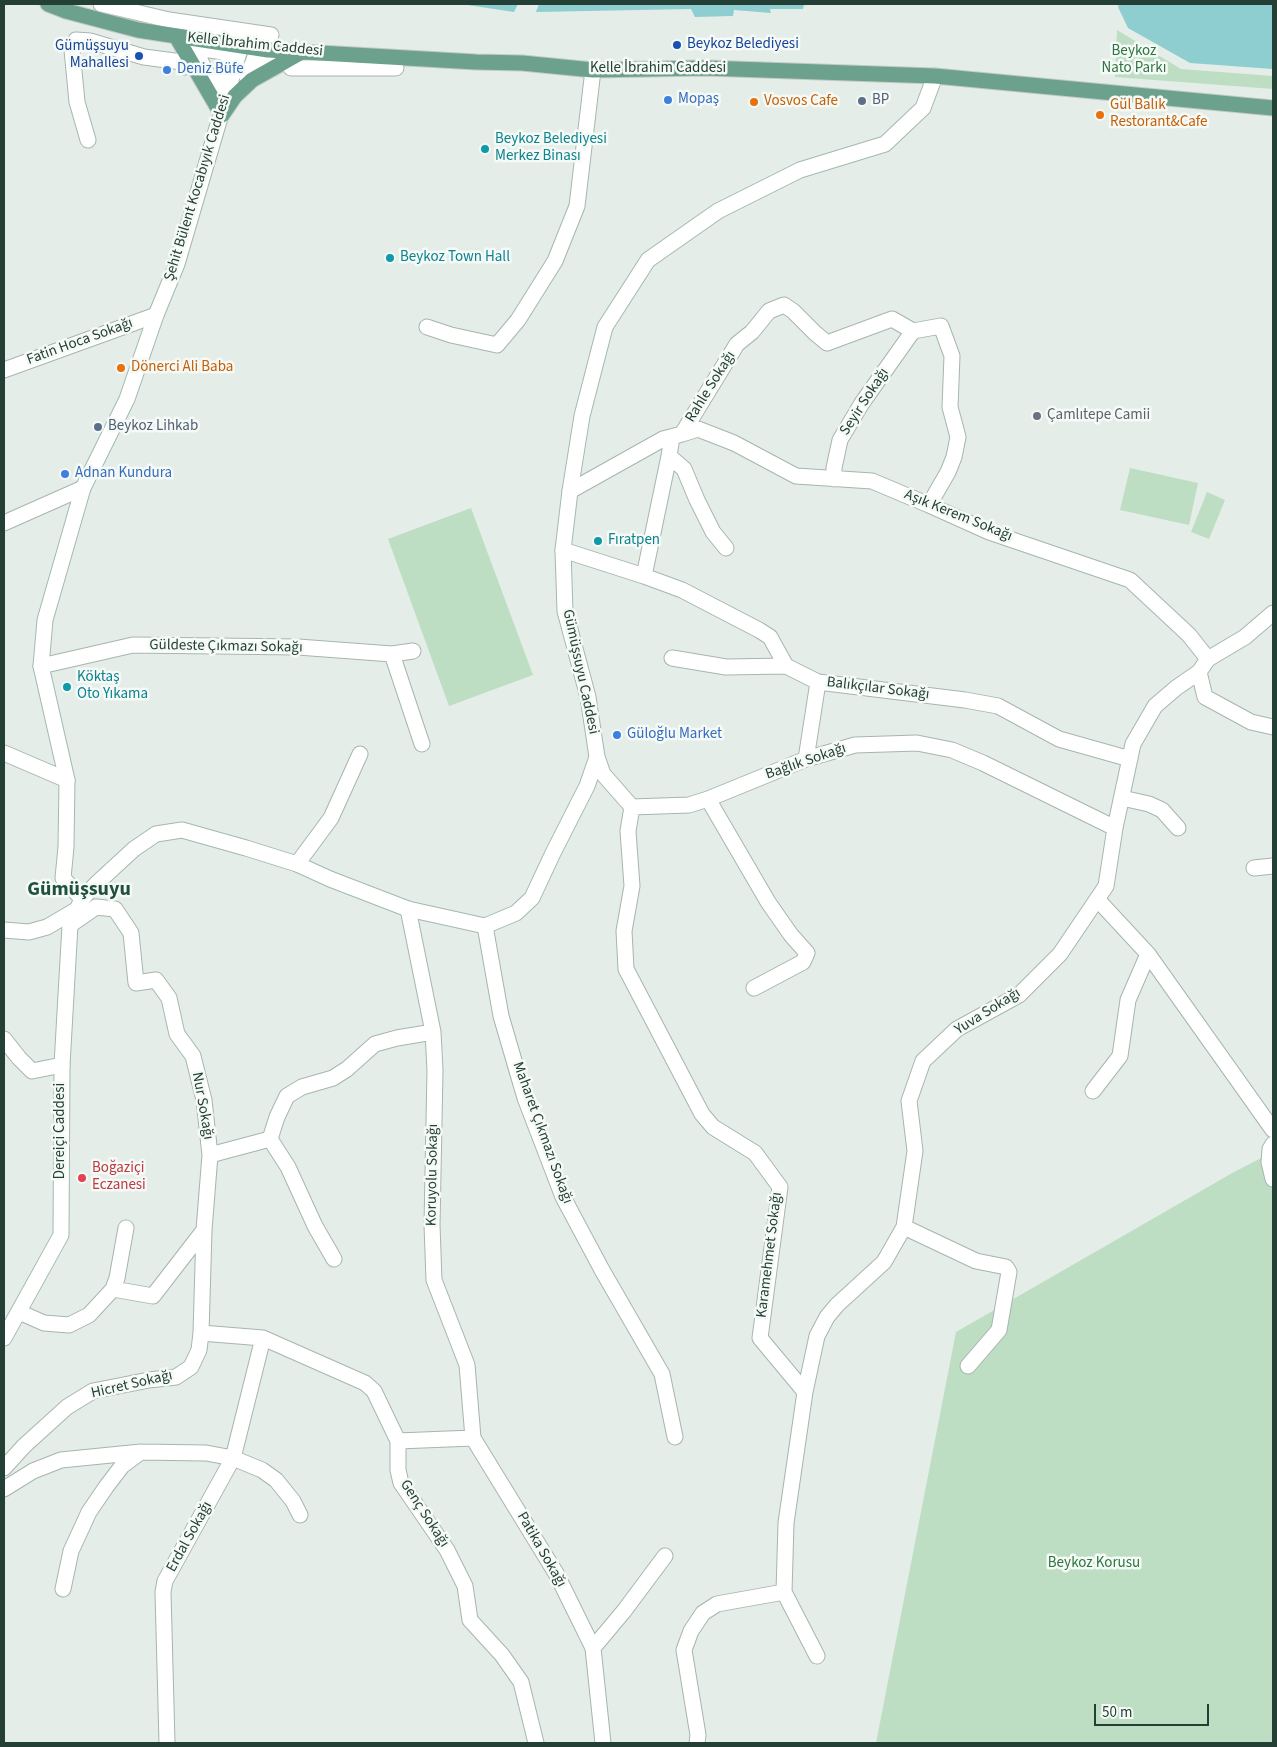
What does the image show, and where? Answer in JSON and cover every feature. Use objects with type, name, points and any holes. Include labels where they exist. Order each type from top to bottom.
[{"type":"main road","name":"Kelle İbrahim Caddesi","points":[[48,4],[66,11],[138,30],[268,50],[522,63],[593,70],[705,68],[935,76],[1273,108]]},
{"type":"main road","points":[[176,36],[222,115],[235,96],[252,80],[302,52]]},
{"type":"street","name":"Kelle İbrahim Caddesi","points":[[101,4],[169,20],[271,35]]},
{"type":"street","points":[[88,140],[77,102],[72,50],[76,40],[90,41],[144,57],[182,62],[184,67]]},
{"type":"street","name":"Şehit Bülent Kocabıyık Caddesi","points":[[79,904],[62,878],[66,847],[67,780],[41,666],[45,620],[83,488],[128,399],[156,314],[177,264],[241,46]]},
{"type":"street","points":[[228,63],[217,94],[202,64],[228,63]]},
{"type":"street","name":"Kelle İbrahim Caddesi","points":[[291,68],[396,68]]},
{"type":"street","points":[[427,327],[496,346],[518,320],[555,261],[577,206],[593,70]]},
{"type":"street","name":"Gümüşsuyu Caddesi","points":[[484,926],[516,913],[532,898],[588,786],[597,757],[588,697],[565,611],[563,550],[582,416],[605,327],[648,260],[718,211],[800,170],[886,144],[923,108],[935,76]]},
{"type":"street","name":"Rahle Sokağı","points":[[677,435],[737,344],[752,332],[769,311],[784,305],[794,311],[827,343],[892,319],[912,331]]},
{"type":"street","name":"Fatin Hoca Sokağı","points":[[4,370],[156,314]]},
{"type":"street","points":[[912,331],[941,326],[952,356],[950,407],[958,437],[954,457],[948,472],[929,505]]},
{"type":"street","name":"Seyir Sokağı","points":[[834,479],[834,468],[840,440],[912,331]]},
{"type":"street","name":"Aşık Kerem Sokağı","points":[[677,435],[698,429],[734,443],[796,476],[872,481],[989,532],[1130,580],[1189,635],[1208,659]]},
{"type":"street","points":[[570,491],[615,465],[663,440],[677,435]]},
{"type":"street","points":[[644,576],[669,456],[677,435]]},
{"type":"street","points":[[669,456],[684,469],[713,532],[726,548]]},
{"type":"street","points":[[4,523],[83,488]]},
{"type":"street","points":[[563,550],[682,590],[770,637],[786,666],[726,667],[672,658]]},
{"type":"street","points":[[1273,613],[1245,636],[1208,659],[1199,672],[1205,697],[1252,722],[1273,727]]},
{"type":"street","name":"Güldeste Çıkmazı Sokağı","points":[[41,666],[133,645],[298,647],[392,654],[413,651]]},
{"type":"street","points":[[392,654],[422,744]]},
{"type":"street","name":"Balıkçılar Sokağı","points":[[786,666],[818,682],[965,700],[998,706],[1059,739],[1130,759]]},
{"type":"street","name":"Yuva Sokağı","points":[[805,1392],[817,1336],[827,1317],[837,1304],[884,1262],[904,1227],[915,1151],[909,1101],[923,1061],[957,1029],[1019,995],[1060,954],[1106,886],[1115,828],[1133,744],[1155,706],[1199,672]]},
{"type":"street","points":[[806,759],[818,682]]},
{"type":"street","name":"Bağlık Sokağı","points":[[632,807],[689,805],[806,759],[855,746],[917,742],[952,750],[983,763],[1115,828]]},
{"type":"street","points":[[4,753],[67,780]]},
{"type":"street","points":[[297,864],[331,818],[360,754]]},
{"type":"street","points":[[597,757],[603,774],[632,807]]},
{"type":"street","points":[[1122,798],[1149,804],[1162,810],[1178,828]]},
{"type":"street","points":[[708,799],[768,902],[791,935],[807,953],[803,962],[754,988]]},
{"type":"street","name":"Karamehmet Sokağı","points":[[632,807],[628,831],[632,886],[624,931],[626,969],[702,1114],[713,1127],[756,1153],[780,1187],[760,1338],[805,1392]]},
{"type":"street","points":[[4,930],[29,932],[46,927],[79,904],[96,884],[134,849],[156,834],[182,830],[297,864],[330,879],[408,909],[484,926]]},
{"type":"street","points":[[1254,868],[1273,866]]},
{"type":"street","points":[[1097,899],[1148,954],[1273,1130]]},
{"type":"street","name":"Dereiçi Caddesi","points":[[4,1338],[61,1235],[62,1065],[70,925],[79,904]]},
{"type":"street","name":"Nur Sokağı","points":[[70,925],[96,907],[115,909],[131,933],[136,983],[156,980],[169,998],[177,1034],[192,1056],[204,1100],[210,1155],[204,1230],[202,1334]]},
{"type":"street","name":"Koruyolu Sokağı","points":[[408,909],[433,1032],[436,1070],[432,1225],[434,1280],[467,1365],[473,1438]]},
{"type":"street","name":"Maharet Çıkmazı Sokağı","points":[[484,926],[501,1016],[526,1098],[563,1197],[602,1270],[662,1374],[675,1438]]},
{"type":"street","points":[[1093,1091],[1120,1056],[1128,1000],[1148,954]]},
{"type":"street","points":[[270,1139],[277,1117],[287,1096],[302,1087],[333,1078],[347,1069],[375,1044],[433,1032]]},
{"type":"street","points":[[4,1039],[18,1058],[32,1071],[62,1065]]},
{"type":"street","points":[[210,1155],[270,1139]]},
{"type":"street","points":[[270,1139],[288,1167],[315,1226],[334,1259]]},
{"type":"street","points":[[1273,1144],[1270,1148],[1268,1162],[1273,1180]]},
{"type":"street","points":[[904,1227],[976,1261],[1006,1267],[1009,1272],[999,1330],[968,1366]]},
{"type":"street","points":[[19,1312],[44,1323],[68,1324],[89,1315],[113,1289],[118,1278],[126,1228]]},
{"type":"street","points":[[113,1289],[153,1296],[204,1230]]},
{"type":"street","name":"Genç Sokağı","points":[[202,1334],[263,1338],[365,1383],[374,1391],[398,1441],[398,1470],[401,1483],[447,1550],[465,1586],[470,1620],[502,1655],[521,1682],[536,1743]]},
{"type":"street","name":"Hicret Sokağı","points":[[4,1468],[24,1446],[67,1407],[93,1391],[149,1380],[176,1377],[191,1367],[199,1350],[202,1334]]},
{"type":"street","name":"Erdal Sokağı","points":[[167,1743],[162,1592],[166,1581],[233,1458],[263,1338]]},
{"type":"street","points":[[805,1392],[786,1523],[784,1592],[817,1656]]},
{"type":"street","points":[[398,1441],[473,1438]]},
{"type":"street","name":"Patika Sokağı","points":[[473,1438],[557,1575],[593,1648],[603,1743]]},
{"type":"street","points":[[63,1589],[71,1551],[89,1512],[122,1466],[141,1452]]},
{"type":"street","points":[[4,1489],[34,1471],[61,1460],[141,1452],[206,1453],[233,1458],[262,1470],[276,1480],[293,1502],[300,1515]]},
{"type":"street","points":[[593,1648],[624,1611],[665,1556]]},
{"type":"street","points":[[697,1743],[698,1735],[684,1650],[691,1631],[704,1613],[718,1604],[784,1592]]},
{"type":"green space","name":"Beykoz Nato Parkı","points":[[1117,30],[1181,69],[1273,76],[1273,89],[1115,77]]},
{"type":"green space","points":[[1130,468],[1198,483],[1189,525],[1120,510]]},
{"type":"green space","points":[[1207,492],[1225,500],[1209,539],[1191,532]]},
{"type":"green space","points":[[471,508],[533,675],[449,706],[388,539]]},
{"type":"green space","name":"Beykoz Korusu","points":[[1273,1152],[1273,1743],[876,1743],[956,1332],[1234,1172]]},
{"type":"water","points":[[461,4],[518,4],[514,12]]},
{"type":"water","points":[[539,4],[827,4],[804,5],[803,9],[770,9],[771,13],[734,10],[733,16],[695,17],[691,9],[536,12]]},
{"type":"water","points":[[1119,4],[1273,4],[1273,69],[1190,63],[1128,28],[1118,7]]},
{"type":"place","name":"Beykoz Belediyesi","points":[[677,45]]},
{"type":"place","name":"Gümüşsuyu Mahallesi","points":[[139,56]]},
{"type":"place","name":"Deniz Büfe","points":[[167,70]]},
{"type":"place","name":"Mopaş","points":[[668,100]]},
{"type":"place","name":"BP","points":[[862,101]]},
{"type":"place","name":"Vosvos Cafe","points":[[754,102]]},
{"type":"place","name":"Gül Balık Restorant&Cafe","points":[[1100,115]]},
{"type":"place","name":"Beykoz Belediyesi Merkez Binası","points":[[485,149]]},
{"type":"place","name":"Beykoz Town Hall","points":[[390,258]]},
{"type":"place","name":"Dönerci Ali Baba","points":[[121,368]]},
{"type":"place","name":"Çamlıtepe Camii","points":[[1037,416]]},
{"type":"place","name":"Beykoz Lihkab","points":[[98,427]]},
{"type":"place","name":"Adnan Kundura","points":[[65,474]]},
{"type":"place","name":"Fıratpen","points":[[598,541]]},
{"type":"place","name":"Köktaş Oto Yıkama","points":[[67,687]]},
{"type":"place","name":"Güloğlu Market","points":[[617,735]]},
{"type":"place","name":"Boğaziçi Eczanesi","points":[[82,1178]]},
{"type":"district","name":"Gümüşsuyu","points":[[79,891]]}]
